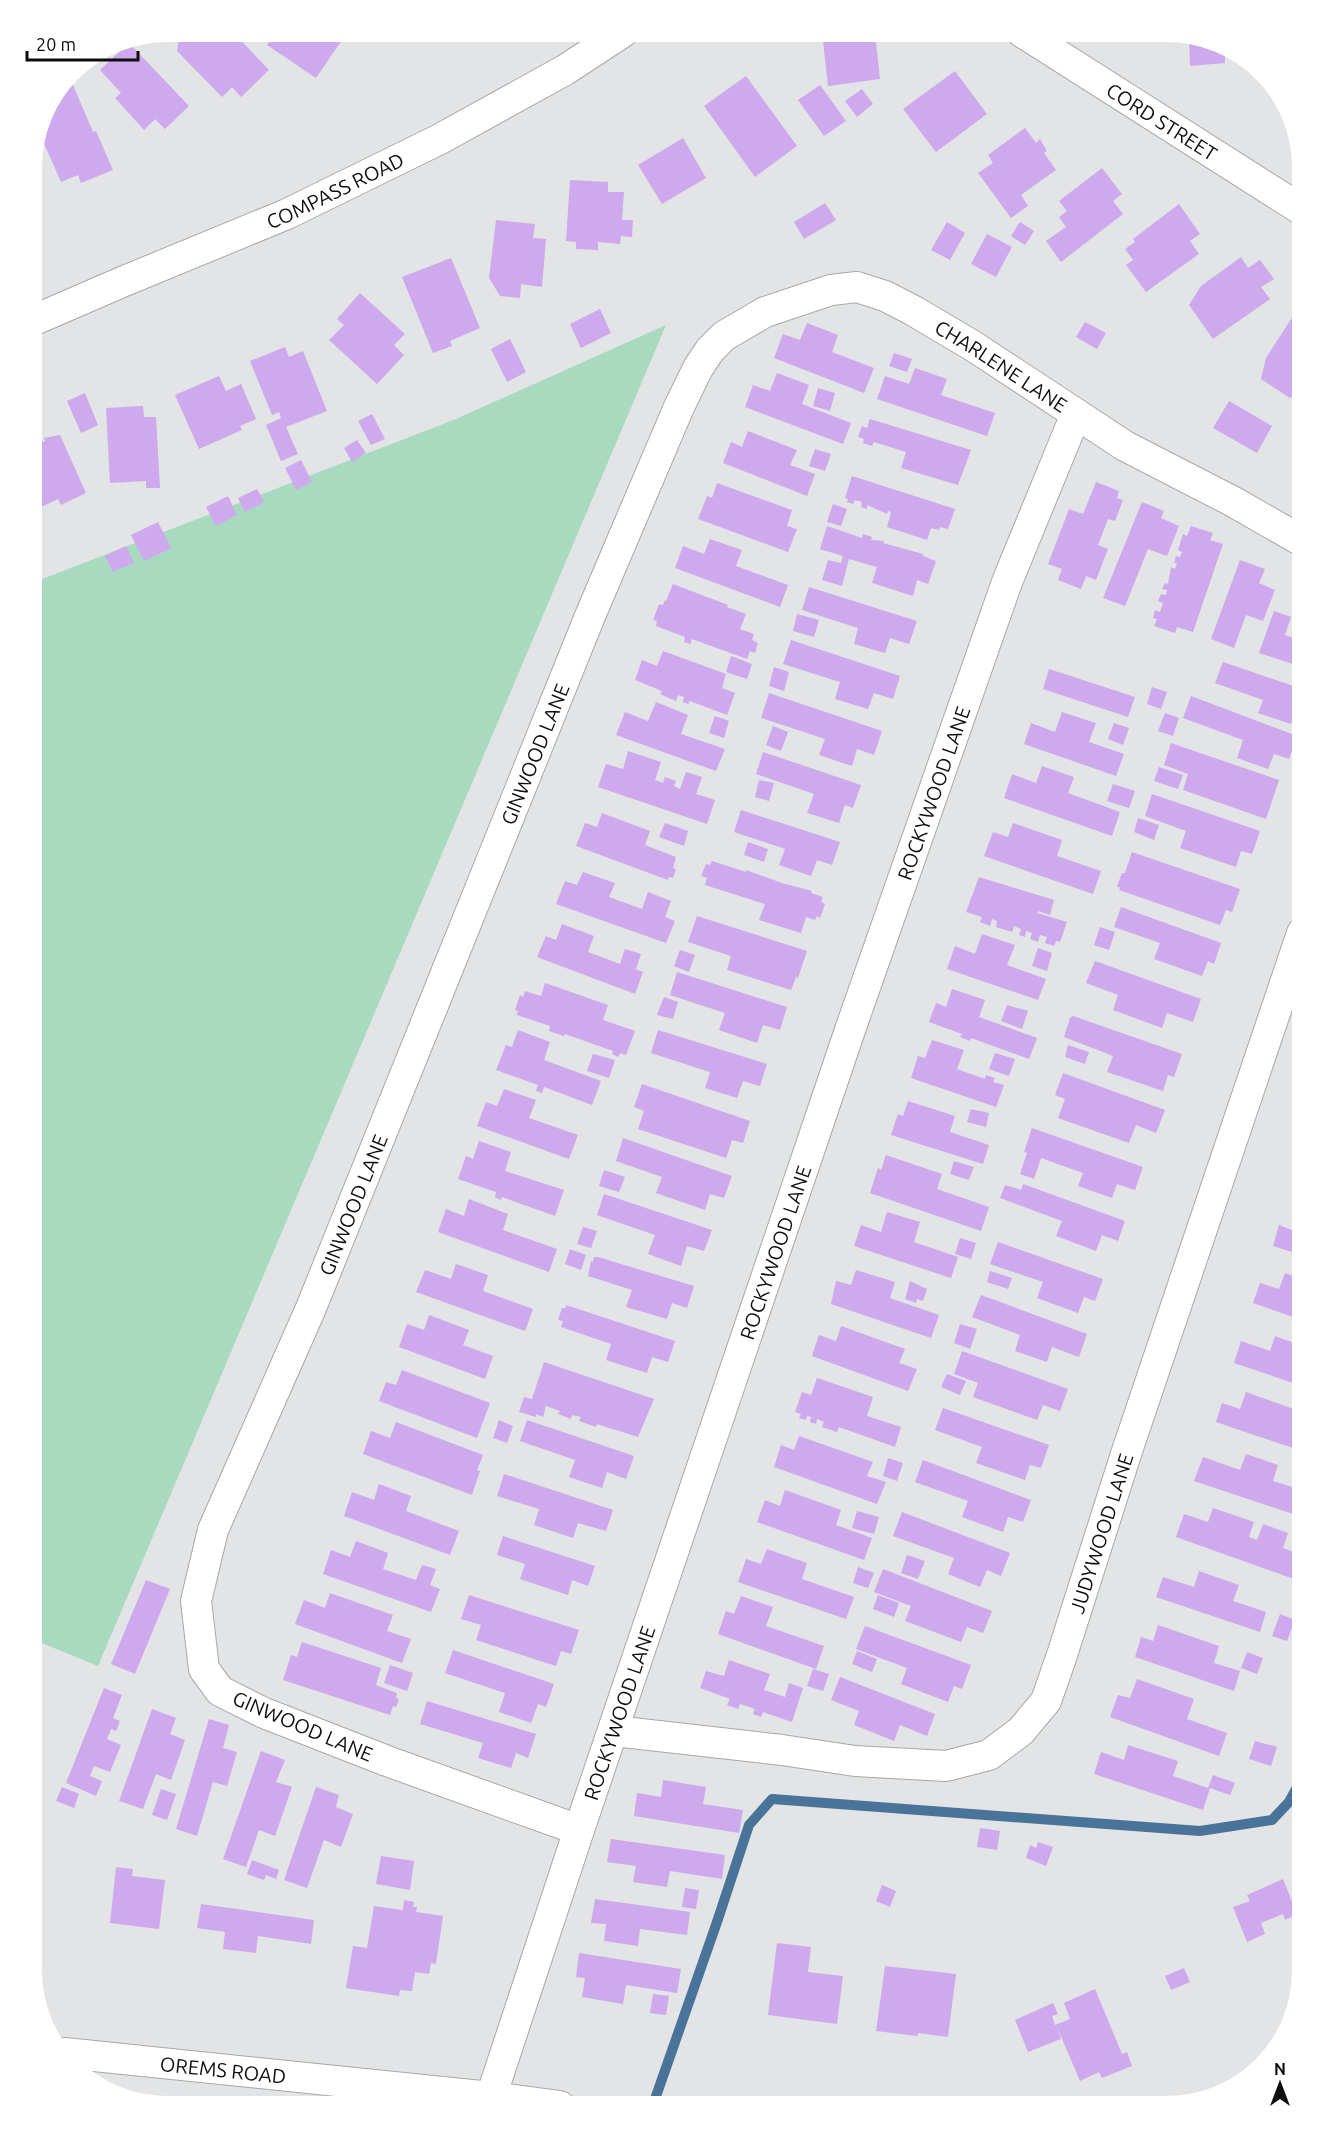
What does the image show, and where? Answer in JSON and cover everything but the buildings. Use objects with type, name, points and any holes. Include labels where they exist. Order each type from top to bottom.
[{"type":"street","name":"COMPASS ROAD","points":[[42,317],[287,214],[440,139],[565,70],[608,42]]},
{"type":"street","name":"CORD STREET","points":[[1038,42],[1292,204]]},
{"type":"street","name":"CHARLENE LANE","points":[[698,368],[710,350],[724,336],[765,312],[831,290],[857,287],[885,296],[914,311],[973,346],[1125,446],[1232,501],[1292,535]]},
{"type":"street","name":"GINWOOD LANE","points":[[579,1830],[387,1761],[264,1713],[220,1691],[204,1669],[196,1601],[213,1530],[311,1308],[590,616],[679,407],[698,368]]},
{"type":"street","name":"ROCKYWOOD LANE","points":[[491,2096],[579,1830],[854,1020],[1007,582],[1076,414]]},
{"type":"street","name":"JUDYWOOD LANE","points":[[614,1731],[782,1750],[855,1761],[946,1766],[989,1755],[1021,1731],[1046,1701],[1126,1454],[1292,963]]},
{"type":"street","name":"OREMS ROAD","points":[[74,2054],[481,2096]]},
{"type":"green space","points":[[666,325],[98,1666],[42,1643],[42,579],[456,419]]},
{"type":"waterway","points":[[656,2096],[749,1825],[772,1799],[1200,1831],[1272,1820],[1292,1796]]}]
